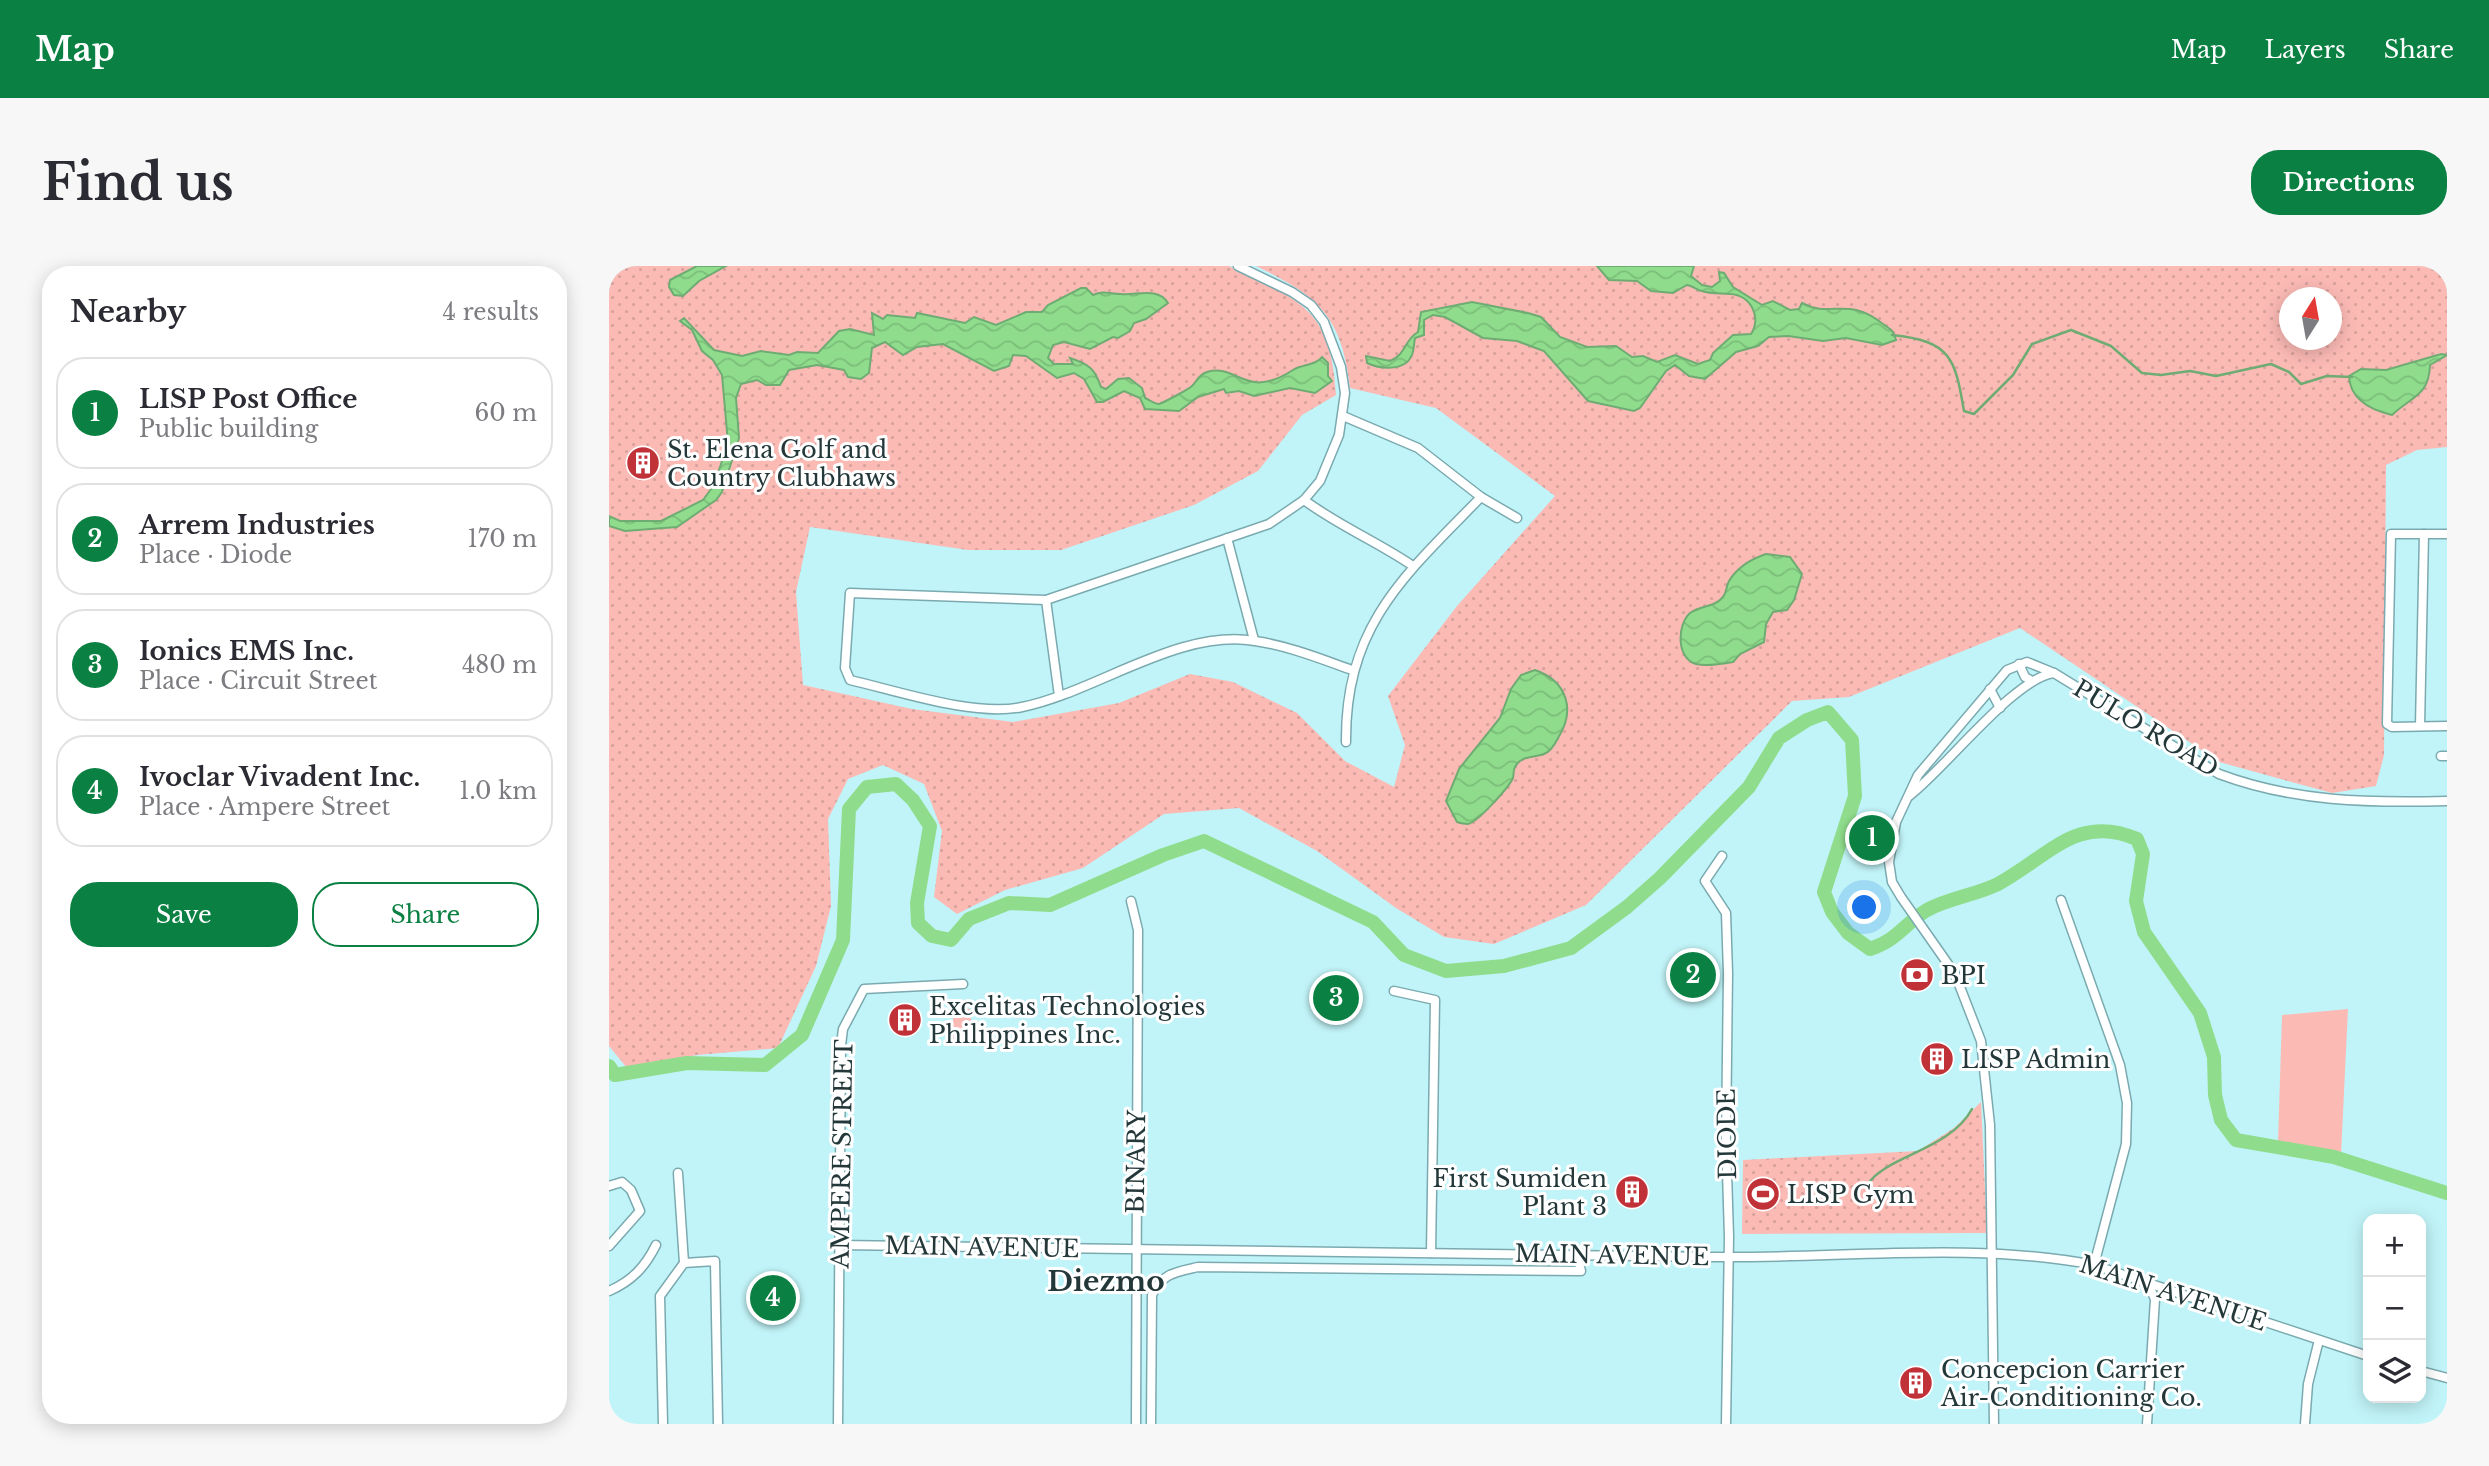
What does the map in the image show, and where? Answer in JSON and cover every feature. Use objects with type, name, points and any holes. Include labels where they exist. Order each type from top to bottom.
[{"type":"street","points":[[1238,266],[1292,292],[1311,305],[1324,322],[1341,367],[1345,393],[1343,416],[1320,481],[1304,500],[1269,524],[1046,600],[850,593],[845,668],[850,680],[964,707],[1020,708],[1059,696],[1190,645],[1254,640],[1308,654],[1352,670]]},
{"type":"street","points":[[1343,416],[1418,448],[1481,497],[1517,518]]},
{"type":"street","points":[[1346,742],[1346,710],[1352,670],[1376,615],[1413,566],[1481,497]]},
{"type":"street","points":[[1304,500],[1330,519],[1378,542],[1413,566]]},
{"type":"street","points":[[2447,534],[2391,534],[2387,724],[2392,727],[2447,726]]},
{"type":"street","points":[[2420,726],[2424,534]]},
{"type":"street","points":[[1227,538],[1254,640]]},
{"type":"street","points":[[1046,600],[1059,696]]},
{"type":"street","points":[[1994,1424],[1990,1125],[1981,1041],[1955,974],[1892,882],[1889,862],[1896,822],[1918,775],[1932,756],[2007,670],[2019,664],[2025,677],[2032,681]]},
{"type":"street","name":"PULO ROAD","points":[[2019,664],[2038,665],[2054,673],[2218,774],[2327,801],[2447,801]]},
{"type":"street","points":[[1908,797],[1933,778],[2000,708],[2032,681],[2054,673]]},
{"type":"street","points":[[1990,689],[2000,708]]},
{"type":"street","name":"DIODE","points":[[1722,856],[1705,881],[1726,913],[1729,1257],[1726,1424]]},
{"type":"street","points":[[2061,900],[2120,1065],[2127,1103],[2126,1144],[2094,1265]]},
{"type":"street","name":"BINARY","points":[[1131,901],[1138,930],[1136,1424]]},
{"type":"street","name":"AMPERE STREET","points":[[838,1424],[843,1029],[864,989],[963,984]]},
{"type":"street","points":[[1394,991],[1435,1000],[1431,1253]]},
{"type":"street","points":[[663,1424],[660,1296],[684,1263],[678,1173]]},
{"type":"street","points":[[609,1186],[622,1182],[632,1190],[640,1211],[609,1246]]},
{"type":"street","points":[[609,1291],[627,1283],[656,1245]]},
{"type":"street","name":"MAIN AVENUE","points":[[840,1245],[1729,1257],[1991,1253],[2049,1256],[2094,1265],[2363,1354]]},
{"type":"street","points":[[1151,1424],[1152,1295],[1158,1282],[1169,1273],[1198,1267],[1581,1271],[1577,1255]]},
{"type":"street","points":[[684,1263],[715,1261],[718,1424]]},
{"type":"street","points":[[2147,1424],[2155,1299],[2148,1284]]},
{"type":"street","points":[[2305,1424],[2308,1384],[2319,1339]]},
{"type":"street","points":[[2426,1372],[2447,1378]]},
{"type":"shaded area","points":[[609,266],[1229,266],[1293,299],[1319,325],[1333,366],[1336,395],[1302,415],[1258,471],[1194,505],[1061,550],[968,550],[810,527],[796,592],[803,685],[912,709],[1013,722],[1119,703],[1190,674],[1233,682],[1297,713],[1345,761],[1394,787],[1405,745],[1388,696],[1457,606],[1555,496],[1436,408],[1350,388],[1341,343],[1323,311],[1296,288],[1256,266],[2447,266],[2447,447],[2417,450],[2386,465],[2384,755],[2376,786],[2332,793],[2219,762],[2020,628],[1849,697],[1792,701],[1586,905],[1494,944],[1444,937],[1396,908],[1317,851],[1239,808],[1164,814],[1083,868],[1005,890],[957,914],[934,897],[942,831],[924,784],[883,765],[848,779],[828,819],[831,906],[816,966],[778,1048],[697,1055],[627,1068],[609,1046]]},
{"type":"shaded area","points":[[953,1008],[971,1009],[971,1041],[953,1040]]},
{"type":"shaded area","points":[[2348,1009],[2341,1155],[2278,1142],[2282,1015]]},
{"type":"shaded area","points":[[1981,1102],[1987,1233],[1742,1234],[1743,1160],[1918,1151],[1954,1128]]},
{"type":"water","points":[[697,266],[726,266],[699,281],[683,296],[674,295],[669,287],[670,280]]},
{"type":"water","points":[[1597,266],[1694,266],[1691,276],[1702,285],[1712,287],[1720,281],[1719,272],[1724,273],[1733,287],[1762,305],[1773,301],[1790,310],[1799,309],[1802,303],[1822,309],[1859,311],[1890,329],[1896,340],[1882,345],[1846,338],[1823,341],[1788,336],[1769,337],[1758,346],[1736,352],[1705,379],[1689,376],[1675,365],[1666,371],[1640,408],[1634,411],[1588,401],[1544,351],[1517,341],[1483,338],[1445,317],[1433,315],[1424,320],[1424,335],[1415,338],[1412,355],[1404,364],[1385,368],[1367,363],[1366,356],[1390,361],[1399,355],[1418,332],[1421,312],[1472,302],[1541,317],[1560,337],[1587,347],[1616,346],[1632,357],[1643,356],[1657,362],[1675,355],[1698,364],[1710,360],[1713,353],[1733,335],[1751,334],[1754,328],[1753,308],[1737,295],[1705,292],[1687,285],[1673,293],[1651,291],[1637,281],[1609,280]]},
{"type":"water","points":[[1086,288],[1093,295],[1104,292],[1152,293],[1164,298],[1168,303],[1146,319],[1134,323],[1130,331],[1090,349],[1064,342],[1053,345],[1048,358],[1054,364],[1073,364],[1070,358],[1082,363],[1094,371],[1101,387],[1106,389],[1118,379],[1129,378],[1142,388],[1145,398],[1159,404],[1190,388],[1207,372],[1227,372],[1253,382],[1264,382],[1277,379],[1322,357],[1328,363],[1328,376],[1332,381],[1315,393],[1290,388],[1254,396],[1239,391],[1226,393],[1224,389],[1198,397],[1179,411],[1145,409],[1140,398],[1124,391],[1103,402],[1097,402],[1084,379],[1074,373],[1057,378],[1026,356],[1013,355],[1009,366],[994,371],[943,344],[917,347],[903,355],[885,342],[872,348],[869,373],[861,379],[848,377],[844,370],[817,365],[789,370],[780,385],[766,385],[757,380],[741,384],[736,398],[739,438],[722,492],[716,500],[677,527],[625,531],[609,526],[609,516],[620,521],[661,521],[703,500],[714,485],[728,443],[722,375],[713,360],[702,351],[692,330],[680,321],[684,318],[714,350],[742,356],[761,351],[789,355],[797,352],[818,353],[839,331],[850,329],[874,335],[872,313],[883,319],[887,315],[915,318],[917,313],[965,323],[974,317],[996,325],[1026,312],[1042,312],[1048,305]]},
{"type":"water","points":[[2441,354],[2447,355],[2430,365],[2423,389],[2392,415],[2363,402],[2350,384],[2349,376],[2361,369],[2386,370]]},
{"type":"water","points":[[1766,554],[1790,557],[1802,574],[1794,600],[1787,610],[1773,612],[1766,624],[1764,642],[1740,654],[1733,662],[1705,665],[1689,661],[1681,641],[1686,618],[1694,610],[1719,601],[1736,572],[1750,561]]},
{"type":"water","points":[[1535,670],[1555,681],[1565,698],[1567,717],[1555,743],[1548,752],[1518,763],[1510,782],[1493,804],[1473,822],[1457,822],[1446,801],[1459,769],[1500,718],[1511,689],[1521,675]]},
{"type":"waterway","points":[[1892,335],[1927,342],[1947,355],[1957,378],[1964,411],[1974,414],[2013,375],[2032,344],[2071,330],[2111,346],[2142,373],[2161,375],[2190,371],[2216,376],[2271,364],[2289,372],[2301,384],[2327,376],[2352,377]]},
{"type":"waterway","points":[[609,1066],[615,1075],[687,1063],[765,1065],[802,1035],[843,940],[849,809],[867,787],[896,784],[913,800],[930,826],[917,903],[918,923],[932,936],[951,940],[969,919],[1009,903],[1050,905],[1163,855],[1204,841],[1373,922],[1404,955],[1446,971],[1504,966],[1571,948],[1627,907],[1660,878],[1749,787],[1779,738],[1807,720],[1828,712],[1852,740],[1855,796],[1824,892],[1832,912],[1848,933],[1870,949],[1888,941],[1927,910],[1998,884],[2048,851],[2080,835],[2097,831],[2116,832],[2137,839],[2143,854],[2136,901],[2144,932],[2200,1013],[2214,1057],[2215,1095],[2221,1120],[2236,1140],[2334,1157],[2447,1193]]},
{"type":"waterway","points":[[1868,1184],[1889,1166],[1949,1134],[1962,1123],[1972,1109]]},
{"type":"place","name":"St. Elena Golf and Country Clubhaws","points":[[643,463]]},
{"type":"place","name":"LISP Post Office","points":[[1872,838]]},
{"type":"place","name":"Arrem Industries","points":[[1693,975]]},
{"type":"place","name":"BPI","points":[[1917,975]]},
{"type":"place","name":"Ionics EMS Inc.","points":[[1336,998]]},
{"type":"place","name":"Excelitas Technologies Philippines Inc.","points":[[905,1020]]},
{"type":"place","name":"LISP Admin","points":[[1937,1059]]},
{"type":"place","name":"First Sumiden Plant 3","points":[[1632,1192]]},
{"type":"place","name":"LISP Gym","points":[[1763,1194]]},
{"type":"place","name":"Ivoclar Vivadent Inc.","points":[[773,1298]]},
{"type":"place","name":"Concepcion Carrier Air-Conditioning Co.","points":[[1916,1383]]},
{"type":"district","name":"Diezmo","points":[[1106,1281]]}]
